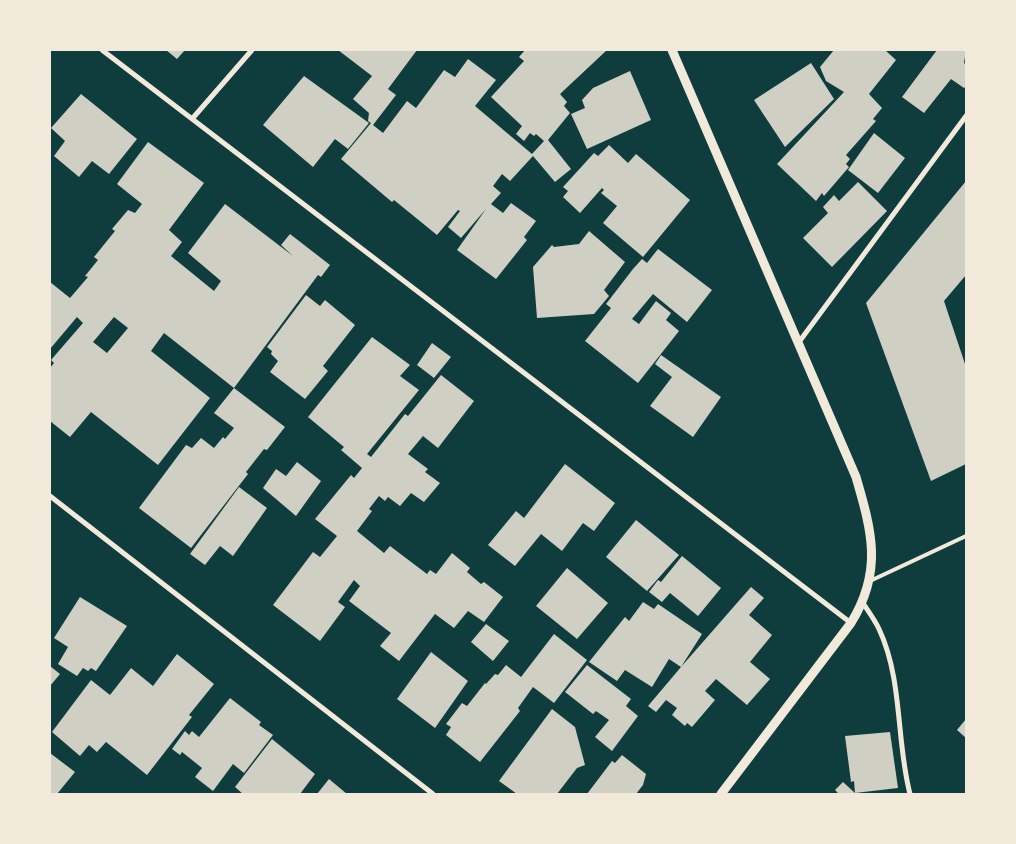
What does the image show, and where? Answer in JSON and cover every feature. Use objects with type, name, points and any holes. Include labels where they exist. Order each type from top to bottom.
[{"type":"street","points":[[102,50],[851,623]]},
{"type":"street","points":[[192,119],[252,50]]},
{"type":"street","points":[[672,50],[856,477],[867,515],[872,549],[870,581],[863,603],[851,623],[721,794]]},
{"type":"street","points":[[799,342],[966,116]]},
{"type":"street","points":[[50,496],[433,794]]},
{"type":"street","points":[[863,603],[879,629],[892,670],[902,754],[910,794]]},
{"type":"lane","points":[[870,581],[966,536]]},
{"type":"building","points":[[166,50],[185,50],[177,59]]},
{"type":"building","points":[[338,50],[417,50],[388,89],[396,95],[373,125],[383,133],[407,101],[416,108],[444,70],[455,77],[468,59],[496,80],[475,106],[532,154],[544,141],[536,134],[534,136],[530,133],[524,141],[516,134],[522,126],[491,97],[524,61],[519,57],[525,50],[607,50],[560,94],[567,102],[564,106],[570,113],[548,140],[571,169],[555,182],[533,156],[510,181],[502,174],[493,186],[501,193],[491,204],[503,213],[511,203],[536,221],[524,237],[527,240],[496,279],[457,250],[486,209],[461,238],[448,227],[460,211],[458,210],[437,235],[394,200],[392,202],[341,159],[371,123],[368,121],[369,113],[353,99],[372,76]]},
{"type":"building","points":[[834,50],[885,50],[896,60],[869,94],[882,108],[873,119],[876,121],[846,155],[850,159],[846,164],[849,167],[824,196],[822,193],[816,201],[777,164],[844,92],[826,81],[820,67]]},
{"type":"building","points":[[937,50],[966,50],[964,63],[966,65],[966,86],[964,88],[951,79],[924,113],[902,97]]},
{"type":"building","points":[[811,63],[834,99],[785,147],[754,100]]},
{"type":"building","points":[[630,71],[651,120],[587,149],[571,114],[585,108],[582,100],[593,88]]},
{"type":"building","points":[[304,76],[369,123],[348,149],[335,139],[313,167],[263,125]]},
{"type":"building","points":[[81,94],[137,139],[109,174],[92,161],[79,177],[54,156],[65,141],[51,128]]},
{"type":"building","points":[[874,133],[905,158],[878,193],[848,170]]},
{"type":"building","points":[[148,142],[204,183],[169,230],[182,242],[171,256],[214,291],[221,281],[188,253],[225,204],[293,256],[281,245],[290,234],[330,265],[321,277],[318,275],[234,388],[164,333],[151,351],[210,398],[158,465],[91,412],[70,437],[50,421],[50,368],[54,363],[51,360],[83,323],[77,317],[50,349],[50,282],[70,298],[88,277],[85,276],[98,260],[94,257],[115,231],[112,229],[128,210],[135,213],[142,204],[117,184]],"holes":[[[114,317],[128,328],[107,353],[93,342]]]},
{"type":"building","points":[[609,145],[628,163],[636,154],[690,200],[643,257],[603,223],[617,206],[601,193],[604,190],[602,188],[580,213],[563,197],[568,191],[563,187],[594,153],[598,156]]},
{"type":"building","points":[[966,181],[966,275],[944,301],[966,367],[966,464],[931,481],[866,303]]},
{"type":"building","points":[[858,182],[887,211],[832,267],[803,238],[828,213],[823,207],[834,195],[839,201]]},
{"type":"building","points":[[589,231],[625,262],[604,290],[609,296],[594,314],[537,318],[533,267],[552,245],[554,247],[579,244]]},
{"type":"building","points":[[658,249],[712,290],[687,322],[653,294],[632,319],[639,324],[656,301],[671,313],[666,320],[679,331],[638,383],[585,341],[611,308],[606,304],[633,269],[642,259],[647,263]]},
{"type":"building","points":[[306,295],[320,306],[325,300],[355,325],[323,366],[328,371],[305,399],[270,372],[278,361],[267,347]]},
{"type":"building","points":[[372,337],[410,365],[400,376],[419,390],[367,454],[371,457],[405,414],[408,416],[441,375],[474,401],[438,448],[423,436],[408,454],[428,469],[425,472],[440,483],[424,502],[411,493],[400,506],[388,497],[385,501],[379,496],[369,509],[372,511],[357,531],[384,553],[390,546],[427,574],[430,570],[436,574],[452,553],[470,568],[467,572],[481,584],[484,582],[503,597],[484,622],[468,611],[454,628],[435,614],[399,661],[380,646],[391,633],[349,601],[360,586],[354,580],[338,602],[345,607],[320,641],[273,605],[313,552],[320,557],[337,536],[315,519],[351,475],[354,478],[362,468],[341,450],[344,447],[308,417]]},
{"type":"building","points":[[432,343],[451,357],[434,378],[417,365]]},
{"type":"building","points":[[661,355],[721,397],[693,437],[650,406],[672,377],[655,364]]},
{"type":"building","points":[[234,388],[285,427],[246,472],[248,474],[191,548],[139,508],[186,445],[192,448],[201,438],[214,448],[234,428],[214,413]]},
{"type":"building","points":[[297,462],[321,481],[296,516],[263,488],[276,469],[286,476]]},
{"type":"building","points":[[565,464],[615,503],[594,531],[583,523],[562,551],[541,534],[515,566],[488,545],[516,511],[524,518]]},
{"type":"building","points":[[239,487],[267,508],[233,556],[220,546],[205,565],[190,554]]},
{"type":"building","points":[[636,520],[679,555],[647,591],[606,557]]},
{"type":"building","points":[[682,556],[721,588],[698,616],[670,593],[662,602],[649,592],[658,580],[661,582]]},
{"type":"building","points":[[567,568],[608,603],[577,639],[536,606]]},
{"type":"building","points":[[751,587],[764,598],[749,615],[772,635],[750,662],[770,679],[747,705],[716,679],[705,691],[715,700],[692,727],[687,723],[685,726],[672,715],[677,708],[666,700],[656,712],[648,706]]},
{"type":"building","points":[[80,597],[127,626],[96,671],[91,668],[88,671],[83,668],[77,676],[58,664],[68,647],[54,638]]},
{"type":"building","points":[[643,602],[654,609],[658,604],[702,634],[681,667],[669,659],[652,687],[625,670],[617,681],[589,662],[625,617],[629,621]]},
{"type":"building","points":[[486,624],[509,641],[493,661],[471,642]]},
{"type":"building","points":[[554,634],[587,660],[554,703],[533,687],[518,708],[520,711],[480,762],[446,735],[451,727],[446,724],[462,703],[467,706],[485,683],[495,674],[498,675],[506,665],[521,677]]},
{"type":"building","points":[[431,652],[468,681],[435,728],[397,699]]},
{"type":"building","points":[[177,654],[214,684],[189,715],[192,717],[147,775],[106,742],[97,752],[89,745],[80,756],[52,732],[91,680],[110,695],[131,668],[153,686]]},
{"type":"building","points":[[587,665],[631,699],[626,706],[638,716],[612,751],[595,737],[609,720],[596,711],[593,714],[565,692]]},
{"type":"building","points":[[50,666],[60,674],[50,686]]},
{"type":"building","points":[[230,698],[261,722],[259,725],[273,735],[244,773],[233,764],[213,791],[195,777],[202,768],[182,752],[180,755],[172,749],[185,731],[189,735],[192,731],[199,737]]},
{"type":"building","points":[[552,709],[575,727],[585,765],[577,768],[557,794],[517,794],[499,781]]},
{"type":"building","points":[[966,719],[966,738],[957,730]]},
{"type":"building","points":[[890,732],[898,788],[855,793],[854,781],[851,782],[845,736]]},
{"type":"building","points":[[272,739],[315,774],[300,794],[243,794],[235,787]]},
{"type":"building","points":[[50,753],[75,772],[57,794],[50,794]]},
{"type":"building","points":[[622,755],[646,774],[643,785],[636,794],[587,794],[612,761],[615,763]]},
{"type":"building","points":[[329,779],[347,794],[317,794]]},
{"type":"building","points":[[843,782],[857,794],[839,794],[835,790]]}]
